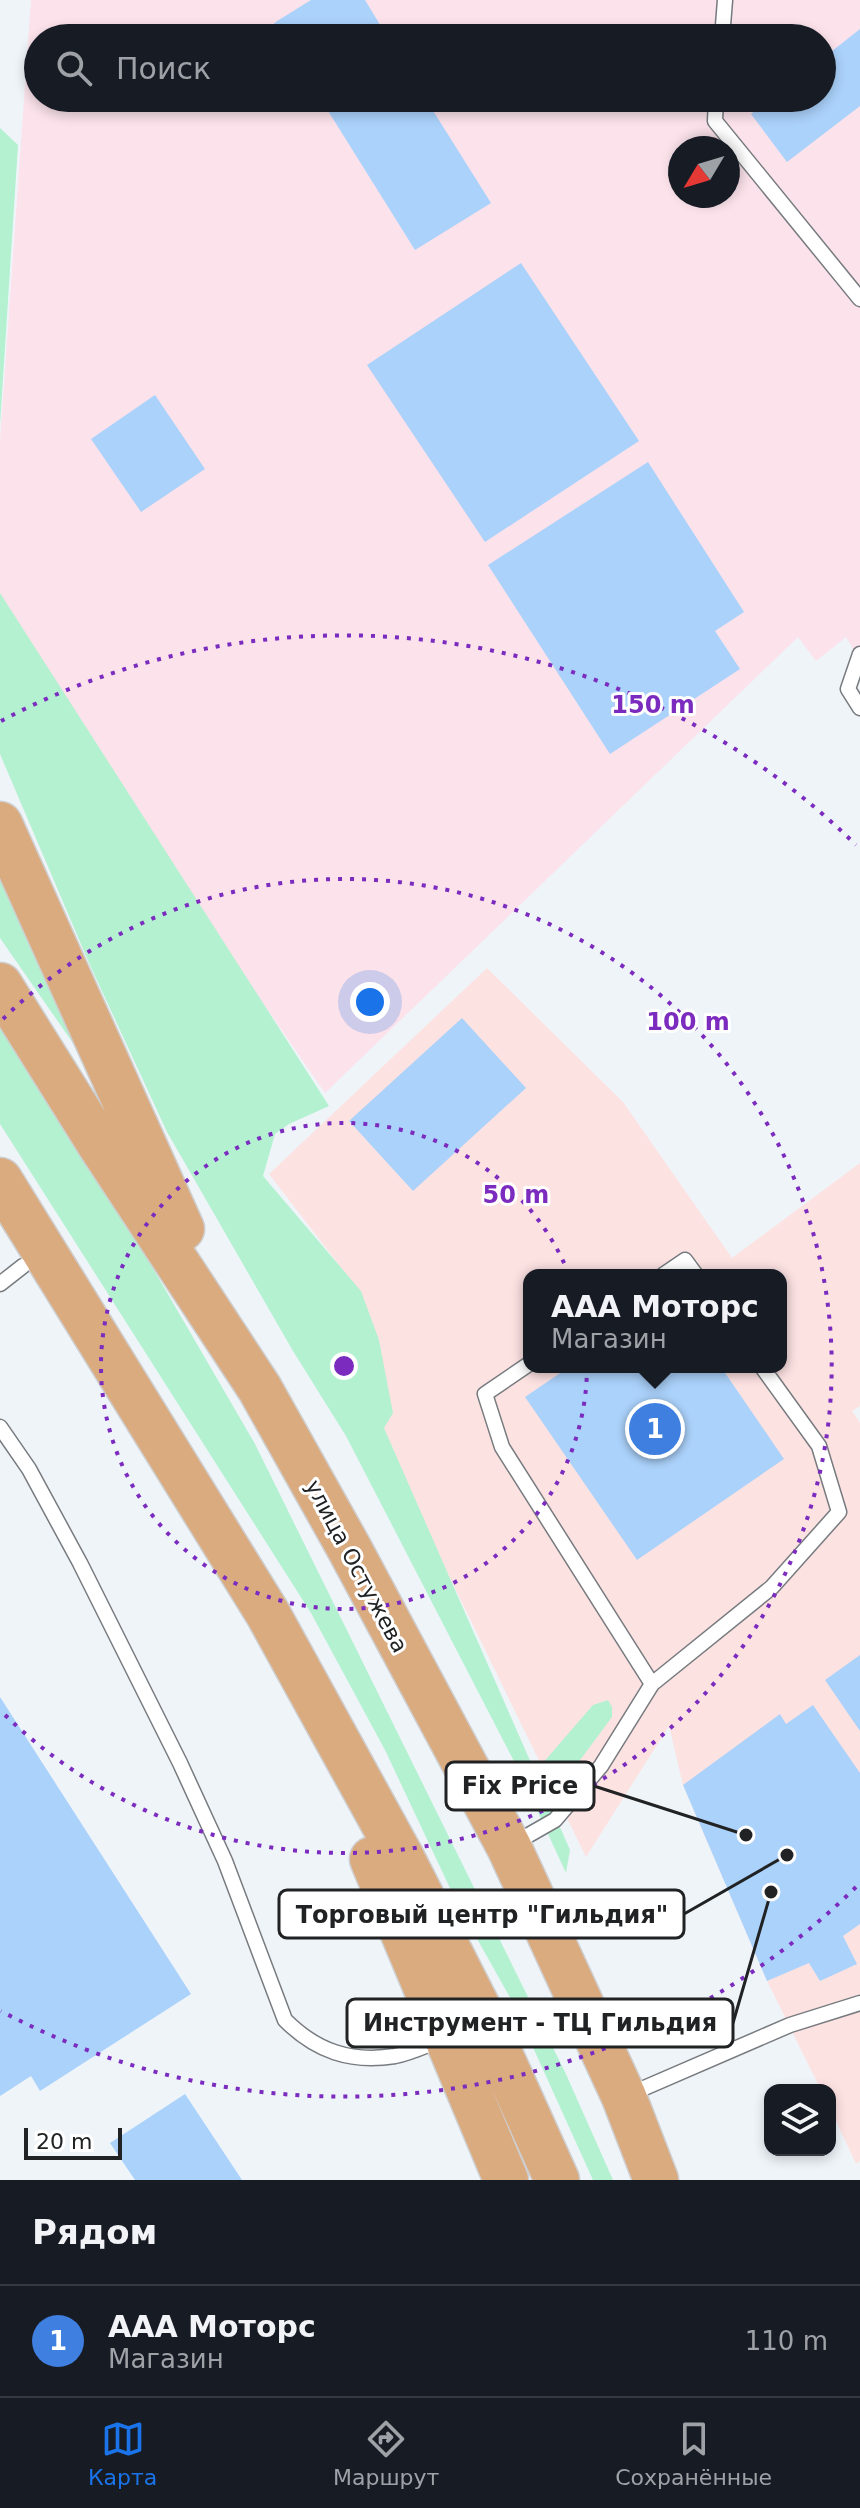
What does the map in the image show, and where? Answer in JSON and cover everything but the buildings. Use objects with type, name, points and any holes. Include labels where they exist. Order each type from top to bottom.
[{"type":"main road","points":[[0,824],[162,1185],[260,1389]]},
{"type":"main road","name":"улица Остужева","points":[[0,985],[100,1145],[260,1389],[509,1847],[624,2097],[656,2180]]},
{"type":"main road","points":[[0,1180],[268,1614],[401,1856],[488,2027],[557,2180]]},
{"type":"main road","points":[[8,1264],[127,1388]]},
{"type":"main road","points":[[268,1614],[506,2180]]},
{"type":"lane","points":[[723,24],[725,0]]},
{"type":"lane","points":[[715,112],[715,121],[860,299]]},
{"type":"lane","points":[[860,654],[848,689],[860,708]]},
{"type":"lane","points":[[672,1269],[685,1260],[692,1269]]},
{"type":"lane","points":[[523,1368],[485,1394],[502,1447],[652,1684]]},
{"type":"lane","points":[[509,1847],[555,1820],[601,1766],[652,1684],[772,1587],[839,1512],[819,1446],[766,1373]]},
{"type":"lane","points":[[0,1427],[29,1469],[80,1563],[180,1763],[225,1861],[285,2020],[303,2038],[331,2052],[359,2057],[396,2056],[448,2037]]},
{"type":"lane","points":[[624,2097],[790,2025],[860,2003]]},
{"type":"shaded area","points":[[31,0],[860,0],[860,661],[846,637],[816,661],[798,637],[325,1093],[108,779],[0,594],[0,441],[24,100],[24,112],[836,112],[836,24],[29,24]]},
{"type":"shaded area","points":[[487,968],[623,1102],[732,1258],[860,1163],[860,1406],[852,1411],[860,1423],[860,2161],[856,2164],[836,2121],[836,2084],[818,2084],[767,1981],[683,1785],[669,1726],[586,1857],[372,1418],[353,1283],[269,1174]]},
{"type":"green space","points":[[0,128],[18,145],[0,425]]},
{"type":"green space","points":[[0,593],[329,1106],[289,1124],[275,1134],[263,1176],[361,1291],[379,1340],[393,1413],[384,1428],[535,1772],[593,1705],[608,1700],[612,1707],[612,1717],[549,1802],[570,1850],[566,1873],[519,1771],[346,1436],[293,1351],[167,1132],[89,963],[0,754]]},
{"type":"green space","points":[[0,873],[84,1059],[0,938]]},
{"type":"green space","points":[[0,1026],[140,1246],[255,1444],[565,2072],[613,2180],[593,2180],[512,2001],[457,1903],[385,1750],[311,1613],[0,1124]]},
{"type":"place","name":"ААА Моторс","points":[[655,1429]]},
{"type":"place","name":"Fix Price","points":[[746,1835]]},
{"type":"place","name":"Торговый центр \"Гильдия\"","points":[[787,1855]]},
{"type":"place","name":"Инструмент - ТЦ Гильдия","points":[[771,1892]]}]
